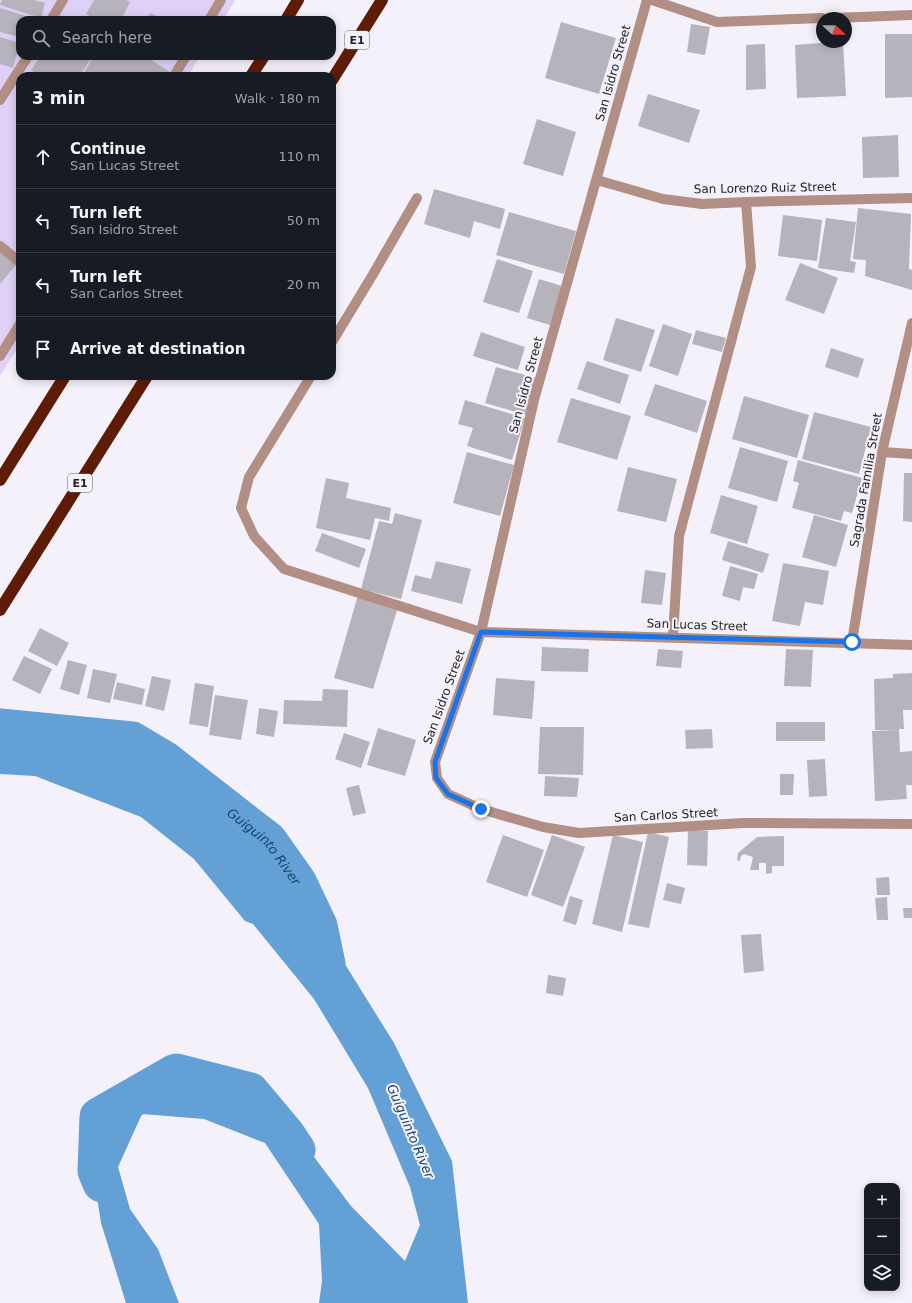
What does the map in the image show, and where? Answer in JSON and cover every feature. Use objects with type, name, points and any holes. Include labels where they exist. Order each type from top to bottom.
[{"type":"highway","points":[[288,16],[298,0]]},
{"type":"highway","name":"E1","points":[[336,74],[382,0]]},
{"type":"highway","points":[[254,72],[261,60]]},
{"type":"highway","points":[[0,480],[62,380]]},
{"type":"highway","name":"E1","points":[[0,610],[144,380]]},
{"type":"street","points":[[53,16],[63,0]]},
{"type":"street","points":[[211,16],[221,0]]},
{"type":"street","name":"San Isidro Street","points":[[436,778],[435,762],[481,632],[534,400],[647,0]]},
{"type":"street","points":[[652,0],[717,22],[816,18]]},
{"type":"street","points":[[852,17],[912,15]]},
{"type":"street","points":[[18,72],[25,60]]},
{"type":"street","points":[[176,72],[184,60]]},
{"type":"street","points":[[0,100],[16,75]]},
{"type":"street","name":"San Lorenzo Ruiz Street","points":[[597,180],[663,199],[702,204],[912,198]]},
{"type":"street","points":[[336,335],[417,198]]},
{"type":"street","points":[[673,637],[679,536],[751,267],[746,202]]},
{"type":"street","points":[[0,246],[16,259]]},
{"type":"street","name":"Sagrada Familia Street","points":[[852,642],[882,452],[912,323]]},
{"type":"street","points":[[0,356],[16,330]]},
{"type":"street","name":"San Lucas Street","points":[[309,380],[249,478],[241,508],[254,536],[284,569],[481,632],[912,645]]},
{"type":"street","points":[[882,452],[912,454]]},
{"type":"street","name":"San Carlos Street","points":[[436,778],[448,794],[481,809],[543,827],[579,833],[743,823],[912,824]]},
{"type":"shaded area","points":[[0,0],[235,0],[225,16],[16,16],[16,60],[198,60],[190,72],[16,72],[16,350],[0,376]]},
{"type":"water","points":[[0,727],[74,735],[147,758],[217,800],[315,916],[394,1043],[452,1161],[468,1303],[319,1303],[322,1281],[319,1224],[265,1143],[204,1119],[142,1114],[118,1167],[130,1209],[158,1249],[179,1303],[126,1303],[101,1223],[89,1145],[113,1109],[155,1083],[229,1082],[293,1129],[351,1206],[405,1261],[420,1225],[410,1187],[368,1088],[314,999],[253,924],[245,921],[194,859],[141,817],[35,776],[0,774]]},
{"type":"building","points":[[2,0],[34,0],[45,3],[42,16],[35,16],[0,5]]},
{"type":"building","points":[[94,0],[126,0],[130,2],[123,16],[90,16],[86,14]]},
{"type":"building","points":[[0,8],[26,16],[16,16],[16,36],[0,32]]},
{"type":"building","points":[[150,13],[156,16],[149,16]]},
{"type":"building","points":[[561,22],[616,38],[599,94],[545,78]]},
{"type":"building","points":[[691,24],[710,27],[705,55],[687,52]]},
{"type":"building","points":[[885,34],[912,34],[912,97],[885,98]]},
{"type":"building","points":[[0,37],[16,42],[16,57],[13,68],[0,64]]},
{"type":"building","points":[[816,43],[816,48],[843,48],[846,96],[797,98],[795,45]]},
{"type":"building","points":[[765,44],[766,89],[746,90],[746,45]]},
{"type":"building","points":[[38,60],[90,60],[82,72],[34,72],[31,70]]},
{"type":"building","points":[[92,60],[151,60],[170,72],[84,72]]},
{"type":"building","points":[[648,94],[700,110],[689,143],[638,126]]},
{"type":"building","points":[[537,119],[576,132],[563,176],[523,164]]},
{"type":"building","points":[[898,135],[899,177],[863,178],[862,137]]},
{"type":"building","points":[[434,189],[505,209],[500,229],[474,221],[470,238],[424,224]]},
{"type":"building","points":[[858,208],[911,214],[909,269],[912,270],[912,290],[865,276],[866,260],[853,259]]},
{"type":"building","points":[[509,212],[576,231],[564,274],[496,255]]},
{"type":"building","points":[[783,215],[822,220],[817,261],[778,256]]},
{"type":"building","points":[[826,218],[856,222],[850,261],[856,262],[854,273],[818,268]]},
{"type":"building","points":[[0,251],[16,265],[0,284]]},
{"type":"building","points":[[497,259],[533,271],[519,313],[483,302]]},
{"type":"building","points":[[800,263],[838,278],[824,314],[785,300]]},
{"type":"building","points":[[539,279],[562,286],[550,325],[527,318]]},
{"type":"building","points":[[616,318],[655,330],[641,372],[603,360]]},
{"type":"building","points":[[663,324],[692,334],[678,376],[649,366]]},
{"type":"building","points":[[696,330],[726,338],[722,352],[692,344]]},
{"type":"building","points":[[481,332],[525,347],[518,370],[473,356]]},
{"type":"building","points":[[831,348],[864,359],[858,378],[825,367]]},
{"type":"building","points":[[587,361],[629,375],[620,404],[577,389]]},
{"type":"building","points":[[496,367],[536,378],[526,415],[485,403]]},
{"type":"building","points":[[655,384],[707,401],[697,433],[644,415]]},
{"type":"building","points":[[744,396],[809,415],[797,458],[732,439]]},
{"type":"building","points":[[571,398],[631,416],[617,460],[557,442]]},
{"type":"building","points":[[465,400],[525,418],[512,460],[467,446],[473,428],[458,424]]},
{"type":"building","points":[[814,412],[871,427],[859,474],[802,459]]},
{"type":"building","points":[[740,447],[788,461],[777,502],[728,488]]},
{"type":"building","points":[[467,452],[514,465],[500,516],[453,503]]},
{"type":"building","points":[[798,460],[862,478],[852,513],[844,511],[841,521],[792,508],[799,483],[793,481]]},
{"type":"building","points":[[628,467],[677,479],[666,522],[617,511]]},
{"type":"building","points":[[904,473],[912,473],[912,522],[903,521]]},
{"type":"building","points":[[326,478],[349,483],[346,498],[391,508],[389,521],[375,518],[370,540],[316,528]]},
{"type":"building","points":[[721,495],[758,506],[747,544],[710,533]]},
{"type":"building","points":[[395,513],[422,520],[401,599],[361,589],[379,521],[392,524]]},
{"type":"building","points":[[814,515],[848,525],[836,567],[802,557]]},
{"type":"building","points":[[322,533],[366,549],[359,568],[315,551]]},
{"type":"building","points":[[728,541],[769,554],[763,573],[722,560]]},
{"type":"building","points":[[436,561],[471,569],[462,604],[411,591],[415,575],[431,579]]},
{"type":"building","points":[[783,563],[829,571],[823,605],[805,602],[800,626],[772,621]]},
{"type":"building","points":[[730,566],[758,574],[754,589],[743,587],[740,601],[722,596]]},
{"type":"building","points":[[645,570],[666,573],[662,605],[641,603]]},
{"type":"building","points":[[358,595],[398,607],[373,689],[334,678]]},
{"type":"building","points":[[40,628],[69,643],[57,666],[28,651]]},
{"type":"building","points":[[542,647],[589,649],[588,672],[541,671]]},
{"type":"building","points":[[658,649],[683,651],[681,668],[656,666]]},
{"type":"building","points":[[786,649],[813,650],[811,687],[784,686]]},
{"type":"building","points":[[24,656],[52,669],[40,694],[12,680]]},
{"type":"building","points":[[68,660],[87,665],[79,695],[60,689]]},
{"type":"building","points":[[93,669],[117,674],[110,703],[87,698]]},
{"type":"building","points":[[912,673],[912,710],[903,710],[904,729],[899,729],[900,752],[912,751],[912,785],[906,785],[907,799],[875,801],[872,731],[897,730],[875,730],[874,679],[893,678],[893,674]]},
{"type":"building","points":[[152,676],[171,680],[164,711],[145,706]]},
{"type":"building","points":[[496,678],[535,681],[532,719],[493,715]]},
{"type":"building","points":[[117,682],[145,689],[142,705],[113,699]]},
{"type":"building","points":[[195,683],[214,686],[208,727],[189,724]]},
{"type":"building","points":[[323,689],[348,690],[347,727],[283,724],[284,700],[322,701]]},
{"type":"building","points":[[215,695],[248,700],[241,740],[209,735]]},
{"type":"building","points":[[259,708],[278,711],[274,737],[256,734]]},
{"type":"building","points":[[776,722],[825,722],[825,741],[776,741]]},
{"type":"building","points":[[540,727],[584,727],[583,775],[538,774]]},
{"type":"building","points":[[378,728],[416,740],[405,776],[367,765]]},
{"type":"building","points":[[712,729],[713,748],[686,749],[685,730]]},
{"type":"building","points":[[344,733],[370,742],[361,768],[335,759]]},
{"type":"building","points":[[825,759],[827,796],[809,797],[807,760]]},
{"type":"building","points":[[780,774],[794,774],[793,795],[780,795]]},
{"type":"building","points":[[545,776],[579,778],[577,797],[544,796]]},
{"type":"building","points":[[359,785],[366,813],[353,816],[346,788]]},
{"type":"building","points":[[688,830],[708,831],[707,866],[687,865]]},
{"type":"building","points":[[648,832],[669,837],[649,928],[628,924]]},
{"type":"building","points":[[503,835],[544,850],[527,897],[486,882]]},
{"type":"building","points":[[552,835],[585,847],[563,907],[531,895]]},
{"type":"building","points":[[613,835],[643,842],[622,932],[592,924]]},
{"type":"building","points":[[784,836],[784,866],[772,866],[772,873],[766,874],[766,863],[759,863],[759,870],[750,870],[753,857],[744,854],[741,856],[740,861],[737,860],[738,853],[757,837]]},
{"type":"building","points":[[889,877],[890,895],[877,895],[876,878]]},
{"type":"building","points":[[667,883],[685,888],[681,904],[663,900]]},
{"type":"building","points":[[570,896],[583,900],[576,925],[563,921]]},
{"type":"building","points":[[887,897],[888,920],[877,920],[875,898]]},
{"type":"building","points":[[903,908],[912,908],[912,918],[904,918]]},
{"type":"building","points":[[761,934],[764,971],[744,973],[741,935]]},
{"type":"building","points":[[548,975],[566,978],[563,996],[546,993]]},
{"type":"waterway","name":"Guiguinto River","points":[[0,728],[132,741],[164,760],[268,841],[297,882],[318,926],[326,964]]},
{"type":"waterway","name":"Guiguinto River","points":[[102,1183],[97,1171],[99,1117],[176,1073],[250,1092],[286,1135],[296,1150]]},
{"type":"route","points":[[481,809],[448,794],[436,778],[435,762],[481,632],[852,642]]}]
